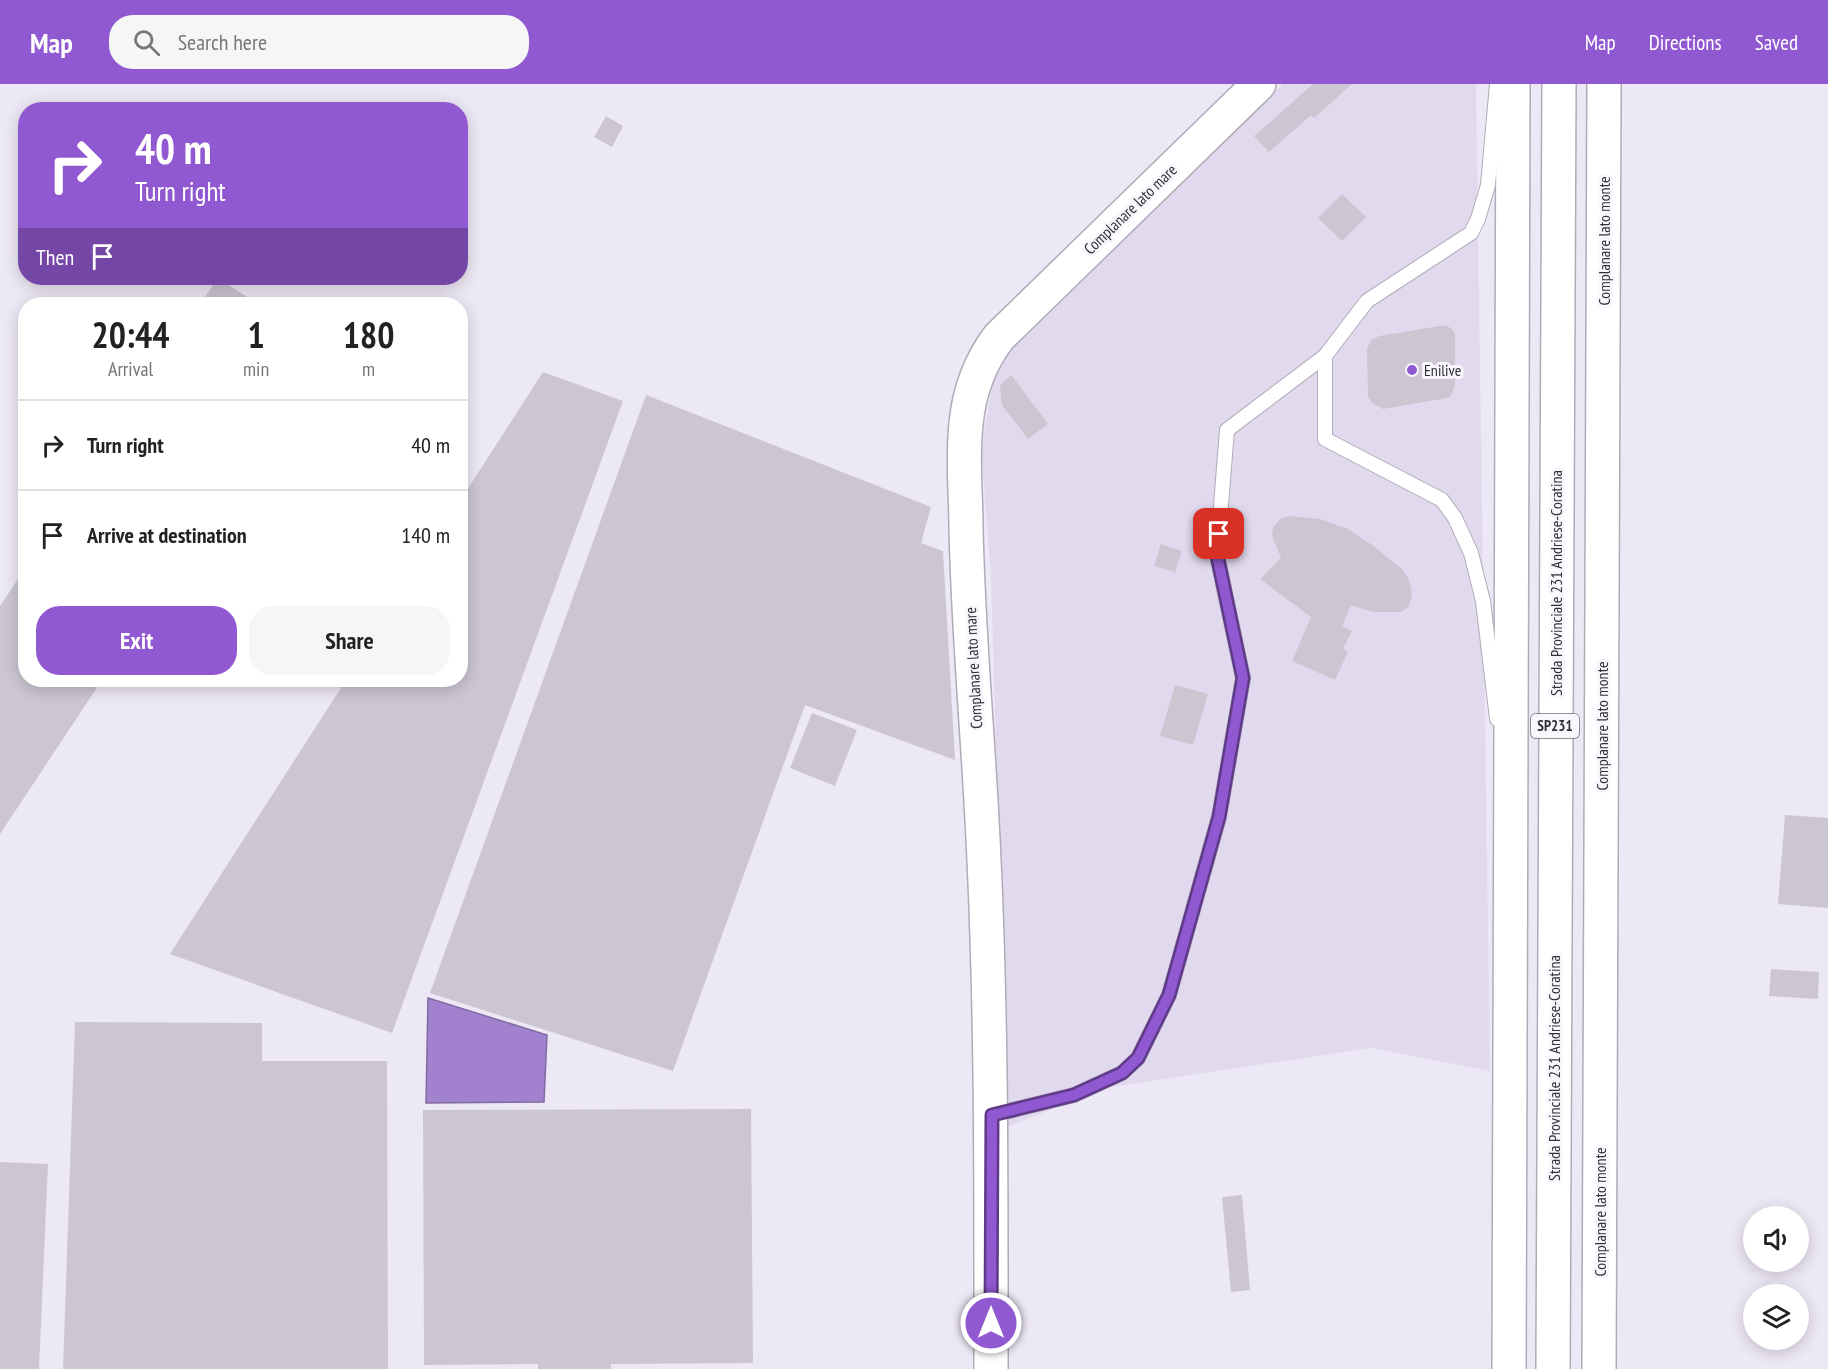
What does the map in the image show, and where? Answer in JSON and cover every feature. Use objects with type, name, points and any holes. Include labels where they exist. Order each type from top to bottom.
[{"type":"main road","name":"Complanare lato mare","points":[[991,1369],[992,1115],[982,824],[967,554],[966,424],[974,386],[989,350],[999,337],[1259,84]]},
{"type":"main road","name":"SP231","points":[[1509,1369],[1513,84]]},
{"type":"main road","name":"Strada Provinciale 231 Andriese-Coratina","points":[[1552,1369],[1559,84]]},
{"type":"main road","name":"Complanare lato monte","points":[[1599,1369],[1605,84]]},
{"type":"lane","points":[[992,1115],[1074,1095],[1122,1073],[1138,1058],[1169,995],[1219,817],[1243,678],[1217,555],[1227,430],[1325,356],[1368,302],[1471,233],[1484,203],[1488,184],[1497,84]]},
{"type":"lane","points":[[1325,356],[1325,439],[1442,500],[1455,518],[1471,553],[1485,610],[1511,853]]},
{"type":"shaded area","points":[[1283,84],[1476,84],[1490,1071],[1371,1048],[1104,1088],[1007,1127],[991,577],[981,447],[993,384],[1011,349]]},
{"type":"shaded area","points":[[428,998],[547,1035],[544,1102],[426,1103]]},
{"type":"building","points":[[1313,84],[1352,84],[1314,118],[1311,115],[1269,152],[1254,136]]},
{"type":"building","points":[[606,116],[623,126],[612,147],[594,137]]},
{"type":"building","points":[[1342,194],[1366,217],[1342,241],[1318,218]]},
{"type":"building","points":[[213,285],[229,285],[247,297],[205,297]]},
{"type":"building","points":[[1447,326],[1455,334],[1455,385],[1451,396],[1383,409],[1372,403],[1368,397],[1367,349],[1371,340],[1379,336]]},
{"type":"building","points":[[543,372],[623,401],[392,1033],[170,954],[342,687],[468,687],[468,489]]},
{"type":"building","points":[[1011,375],[1048,424],[1028,439],[1002,405],[1000,385]]},
{"type":"building","points":[[646,395],[931,507],[921,543],[943,551],[955,760],[805,705],[673,1071],[430,993]]},
{"type":"building","points":[[1289,516],[1320,519],[1348,529],[1403,570],[1411,587],[1412,597],[1409,606],[1401,612],[1372,612],[1351,605],[1342,626],[1352,631],[1343,649],[1348,652],[1335,680],[1292,661],[1311,617],[1260,579],[1281,558],[1272,536],[1273,527],[1280,519]]},
{"type":"building","points":[[1161,544],[1182,551],[1175,572],[1154,566]]},
{"type":"building","points":[[18,579],[18,687],[97,687],[0,834],[0,606]]},
{"type":"building","points":[[1175,685],[1208,694],[1193,745],[1160,736]]},
{"type":"building","points":[[812,713],[857,730],[835,786],[790,768]]},
{"type":"building","points":[[1785,815],[1828,818],[1828,908],[1778,904]]},
{"type":"building","points":[[1771,969],[1819,972],[1818,999],[1769,996]]},
{"type":"building","points":[[75,1022],[262,1023],[262,1061],[387,1061],[388,1369],[63,1369]]},
{"type":"building","points":[[751,1109],[753,1363],[611,1364],[611,1369],[538,1369],[538,1364],[424,1365],[423,1110]]},
{"type":"building","points":[[0,1162],[48,1164],[39,1369],[0,1369]]},
{"type":"building","points":[[1242,1195],[1250,1290],[1231,1292],[1222,1197]]},
{"type":"place","name":"Enilive","points":[[1412,370]]},
{"type":"route","points":[[991,1323],[992,1115],[1074,1095],[1122,1073],[1138,1058],[1169,995],[1219,817],[1243,678],[1217,555],[1219,534]]}]
